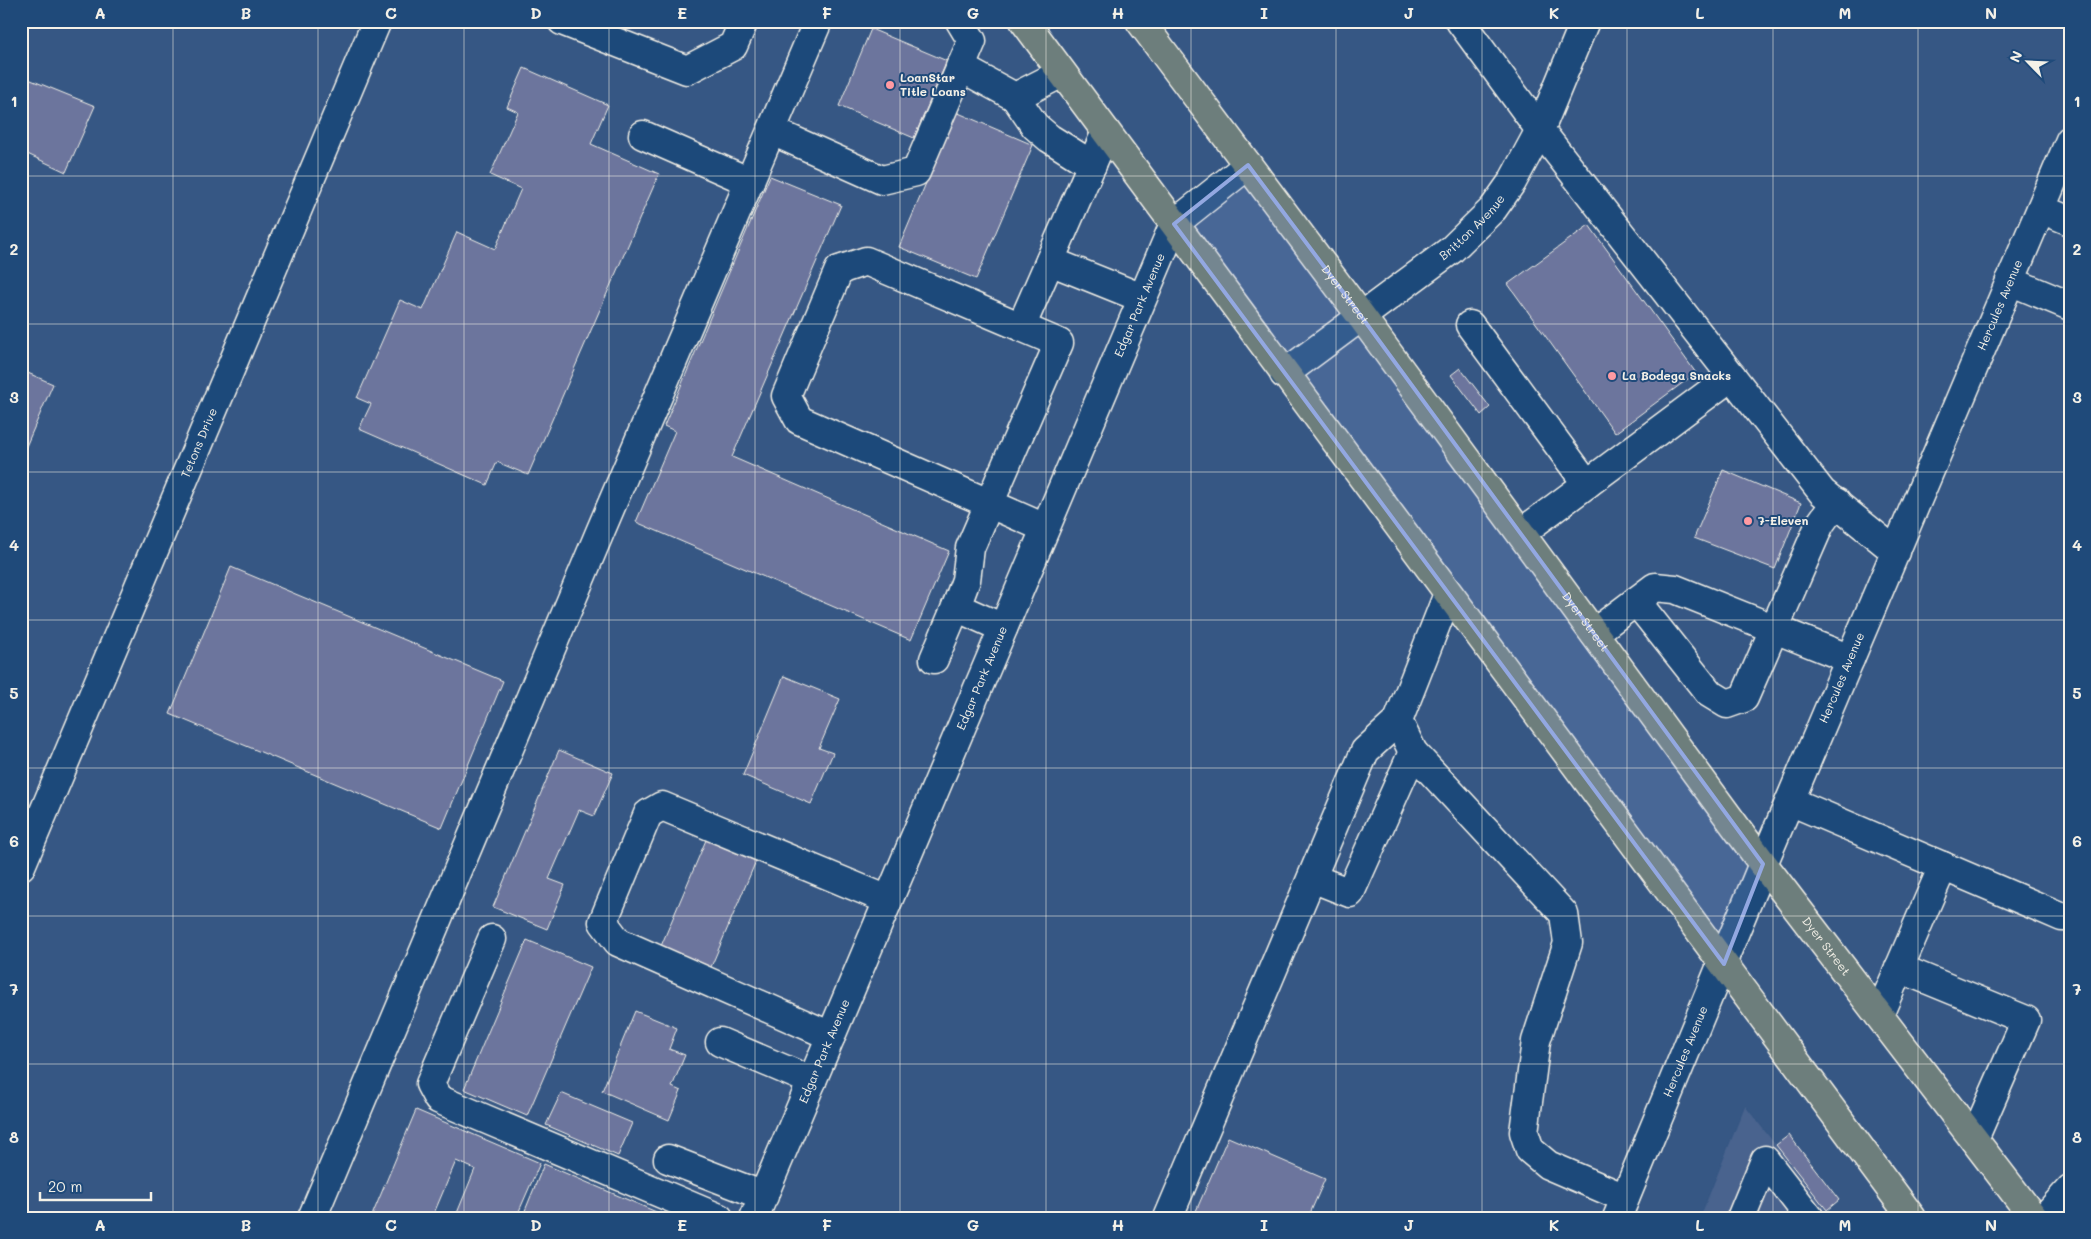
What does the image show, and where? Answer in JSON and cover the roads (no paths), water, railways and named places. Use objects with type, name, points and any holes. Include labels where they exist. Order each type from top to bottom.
[{"type":"main road","points":[[1024,21],[1284,374],[1912,1218]]},
{"type":"main road","name":"Dyer Street","points":[[1140,21],[1361,316],[1763,864],[2034,1218]]},
{"type":"street","name":"Tetons Drive","points":[[21,866],[376,21]]},
{"type":"street","points":[[562,21],[688,70],[734,46],[744,21]]},
{"type":"street","points":[[312,1218],[818,21]]},
{"type":"street","points":[[772,131],[882,180],[916,172],[972,41],[960,21]]},
{"type":"street","points":[[1460,21],[1540,130],[1822,492],[1896,552]]},
{"type":"street","name":"Britton Avenue","points":[[1284,374],[1450,250],[1470,234],[1493,209],[1512,182],[1540,130],[1585,21]]},
{"type":"street","points":[[960,67],[1015,97],[1035,126],[1049,138],[1092,165]]},
{"type":"street","points":[[1015,97],[1062,73]]},
{"type":"street","points":[[1021,327],[1106,132]]},
{"type":"street","points":[[643,134],[750,182]]},
{"type":"street","name":"Hercules Avenue","points":[[1621,1208],[1724,964],[1763,864],[2070,140]]},
{"type":"street","name":"Edgar Park Avenue","points":[[759,1207],[1174,224],[1248,165]]},
{"type":"street","points":[[2041,209],[2070,221]]},
{"type":"street","points":[[934,659],[966,580],[970,548],[989,504],[1060,343],[866,261],[839,270],[786,396],[798,420],[989,504],[1046,528]]},
{"type":"street","points":[[1050,261],[1142,298]]},
{"type":"street","points":[[2010,281],[2070,306]]},
{"type":"street","points":[[1470,325],[1587,484]]},
{"type":"street","points":[[1521,534],[1732,376]]},
{"type":"street","points":[[1636,601],[1709,693],[1727,704],[1744,698],[1820,524],[1836,502]]},
{"type":"street","points":[[1594,633],[1655,587],[1675,589],[1850,659]]},
{"type":"street","points":[[1168,1218],[1365,751],[1398,721],[1448,594]]},
{"type":"street","points":[[956,607],[1003,628]]},
{"type":"street","points":[[1398,721],[1413,752],[1564,914],[1568,943],[1536,1041],[1524,1132],[1530,1150],[1548,1165],[1621,1208]]},
{"type":"street","points":[[1312,878],[1350,893],[1413,752]]},
{"type":"street","points":[[1790,801],[2067,920]]},
{"type":"street","points":[[832,1036],[618,942],[603,922],[648,814],[662,806],[888,900]]},
{"type":"street","points":[[1879,1015],[1944,866]]},
{"type":"street","points":[[492,939],[430,1084],[438,1099],[719,1218]]},
{"type":"street","points":[[1899,968],[2026,1020],[1974,1139]]},
{"type":"street","points":[[720,1042],[812,1081]]},
{"type":"street","points":[[668,1159],[759,1207]]},
{"type":"street","points":[[1742,1218],[1765,1160],[1810,1218]]},
{"type":"street","points":[[2044,1218],[2070,1189]]},
{"type":"place","name":"LoanStar Title Loans","points":[[890,85]]},
{"type":"place","name":"La Bodega Snacks","points":[[1612,376]]},
{"type":"place","name":"7-Eleven","points":[[1748,521]]}]
